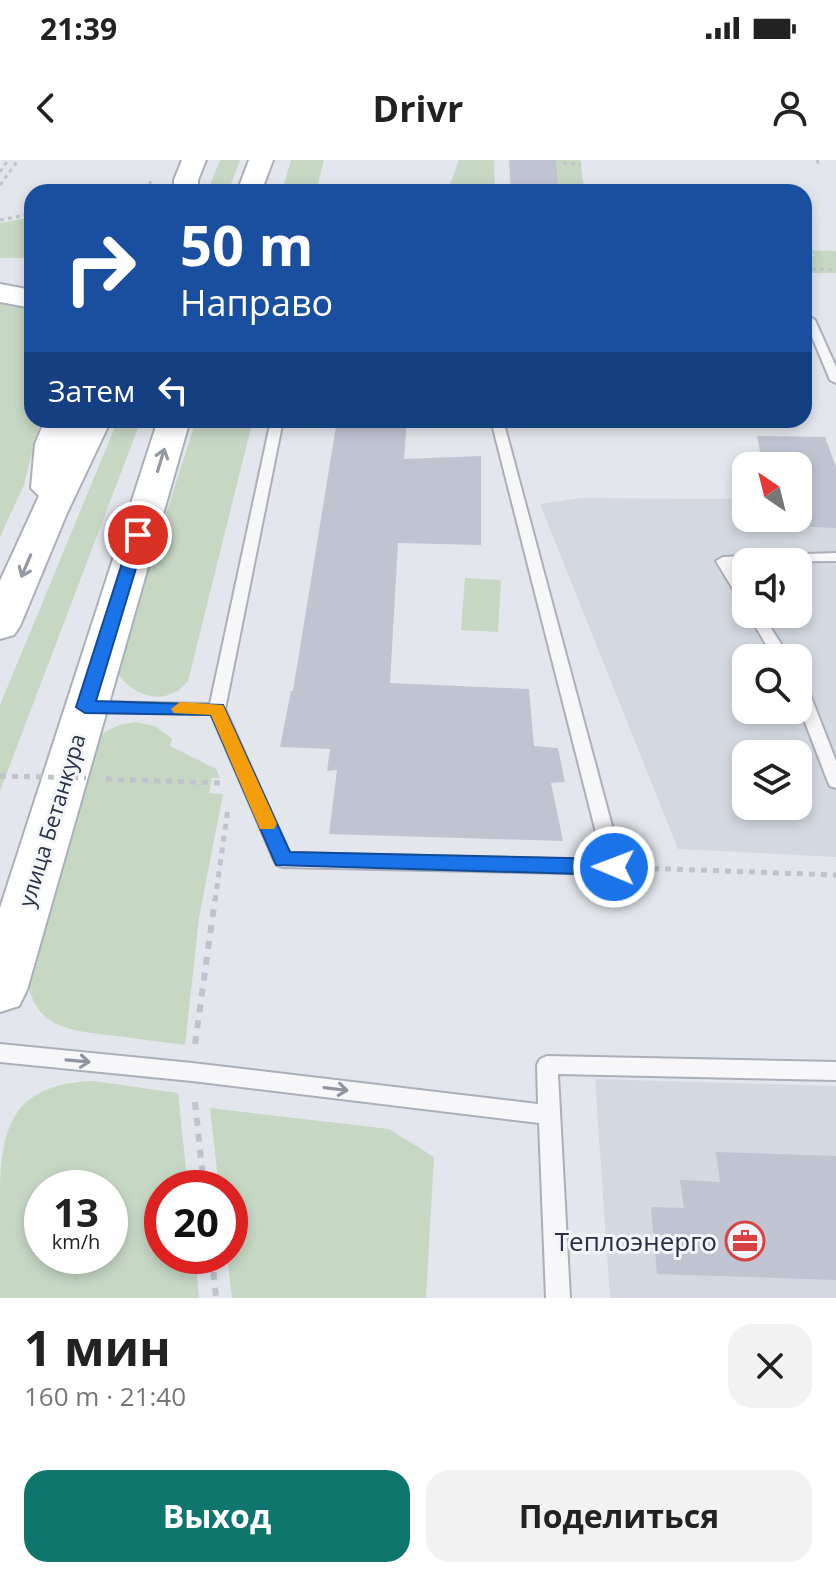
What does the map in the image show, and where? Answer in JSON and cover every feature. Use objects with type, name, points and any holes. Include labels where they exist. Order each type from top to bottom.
[{"type":"main road","points":[[252,184],[261,160]]},
{"type":"main road","points":[[0,293],[24,298]]},
{"type":"main road","points":[[49,513],[52,444],[58,428]]},
{"type":"main road","points":[[0,626],[49,513],[91,428]]},
{"type":"main road","name":"улица Бетанкура","points":[[0,990],[172,428]]},
{"type":"lane","points":[[812,325],[836,380]]},
{"type":"lane","points":[[275,428],[217,709],[283,860],[614,867],[499,428]]},
{"type":"lane","points":[[812,558],[836,557]]},
{"type":"lane","points":[[732,561],[723,561],[732,576]]},
{"type":"lane","points":[[85,707],[217,709]]},
{"type":"lane","points":[[812,720],[836,782]]},
{"type":"lane","points":[[0,1053],[192,1072],[550,1115]]},
{"type":"lane","points":[[558,1298],[547,1065],[836,1071]]},
{"type":"path","points":[[0,172],[8,160]]},
{"type":"path","points":[[0,185],[18,160]]},
{"type":"path","points":[[817,160],[820,167]]},
{"type":"path","points":[[563,163],[581,164]]},
{"type":"path","points":[[0,220],[24,216]]},
{"type":"path","points":[[812,269],[836,270]]},
{"type":"path","points":[[0,776],[232,783]]},
{"type":"path","points":[[202,1170],[192,1072],[230,796]]},
{"type":"path","points":[[614,867],[836,875]]},
{"type":"path","points":[[214,1274],[216,1298]]},
{"type":"shaded area","points":[[581,498],[732,499],[732,532],[812,532],[812,512],[836,501],[836,857],[678,849],[540,504]]},
{"type":"shaded area","points":[[595,1079],[836,1086],[836,1298],[610,1298]]},
{"type":"green space","points":[[220,160],[240,160],[231,184],[210,184]]},
{"type":"green space","points":[[291,160],[324,160],[318,184],[284,184]]},
{"type":"green space","points":[[459,160],[494,160],[495,184],[450,184]]},
{"type":"green space","points":[[556,160],[580,160],[584,184],[558,184]]},
{"type":"green space","points":[[24,218],[24,258],[0,258],[0,223]]},
{"type":"green space","points":[[812,250],[836,251],[836,273],[812,273],[812,256],[815,255]]},
{"type":"green space","points":[[0,297],[24,302],[24,428],[38,428],[24,485],[0,537]]},
{"type":"green space","points":[[115,428],[138,428],[0,791],[0,705]]},
{"type":"green space","points":[[193,428],[251,428],[188,681],[170,694],[150,696],[131,687],[116,671]]},
{"type":"green space","points":[[465,578],[501,580],[498,632],[461,630]]},
{"type":"green space","points":[[135,722],[155,726],[172,739],[170,746],[216,769],[220,778],[212,778],[209,793],[223,794],[199,918],[185,1045],[85,1032],[58,1024],[38,1008],[27,977],[97,736],[119,725]]},
{"type":"green space","points":[[94,1081],[178,1093],[186,1170],[144,1170],[144,1274],[197,1274],[199,1298],[0,1298],[1,1178],[7,1133],[15,1116],[27,1102],[43,1091],[66,1084]]},
{"type":"green space","points":[[210,1108],[389,1129],[434,1157],[426,1298],[232,1298],[229,1274],[248,1274],[248,1170],[217,1170]]},
{"type":"building","points":[[509,160],[556,160],[558,184],[510,184]]},
{"type":"building","points":[[336,428],[406,428],[404,459],[481,456],[481,545],[398,543],[390,683],[529,689],[534,746],[558,748],[565,782],[551,783],[563,841],[329,834],[337,770],[327,771],[330,749],[280,747],[293,691]]},
{"type":"building","points":[[757,436],[825,437],[836,467],[836,528],[812,527],[812,452],[760,452]]},
{"type":"building","name":"Теплоэнерго","points":[[716,1152],[836,1156],[836,1280],[657,1274],[651,1207],[684,1208],[680,1180],[720,1182]]},
{"type":"slow traffic","points":[[180,709],[217,709],[267,824]]},
{"type":"place","name":"Теплоэнерго","points":[[745,1241]]},
{"type":"route","points":[[138,535],[85,707],[217,709],[283,860],[614,867]]}]
